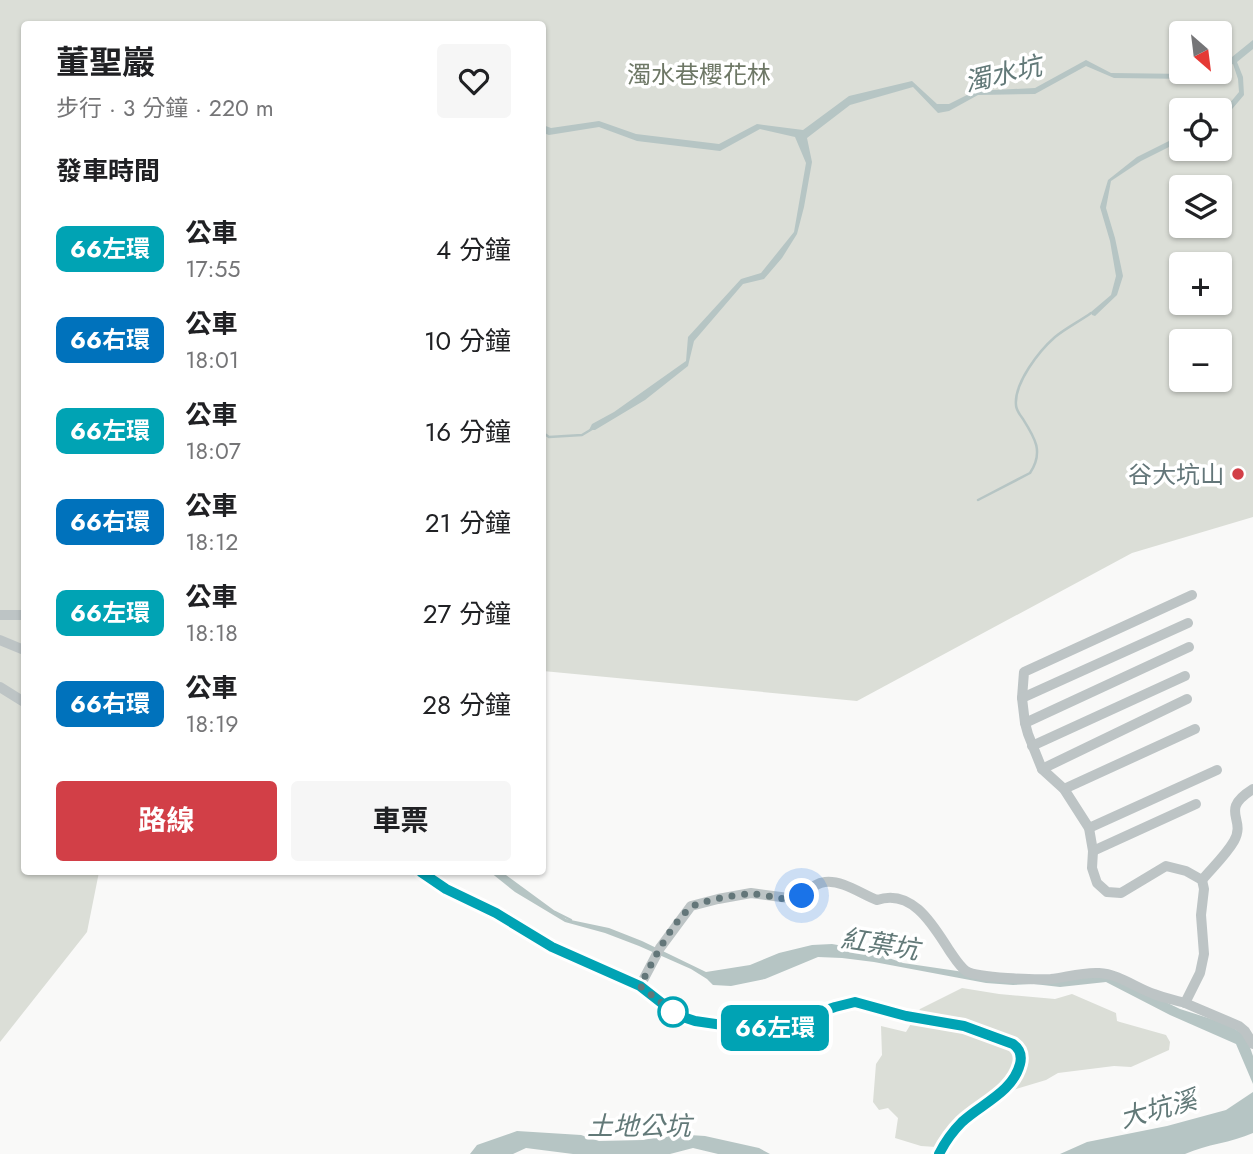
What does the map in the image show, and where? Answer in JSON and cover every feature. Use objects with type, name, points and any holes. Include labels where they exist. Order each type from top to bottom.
[{"type":"street","points":[[1185,1003],[1200,973],[1204,954],[1202,880],[1186,871],[1166,866],[1121,893],[1107,892],[1097,883],[1092,868],[1093,852],[1089,828],[1064,789],[1042,769],[1025,723],[1023,698],[1024,672],[1192,595]]},
{"type":"street","points":[[0,615],[21,615]]},
{"type":"street","points":[[1023,698],[1188,623]]},
{"type":"street","points":[[0,640],[21,649]]},
{"type":"street","points":[[1025,723],[1189,647]]},
{"type":"street","points":[[1032,746],[1185,676]]},
{"type":"street","points":[[0,687],[21,700]]},
{"type":"street","points":[[1042,769],[1186,699]]},
{"type":"street","points":[[1064,789],[1195,729]]},
{"type":"street","points":[[1089,828],[1217,770]]},
{"type":"street","points":[[1202,880],[1235,840],[1238,827],[1235,810],[1237,802],[1253,789]]},
{"type":"street","points":[[1093,852],[1196,804]]},
{"type":"street","points":[[425,875],[552,947],[640,986],[677,1015],[695,1021],[764,1031],[855,1002],[906,1016],[964,1026],[1013,1044],[1018,1048],[1021,1059],[1017,1073],[1003,1090],[951,1133],[939,1154]]},
{"type":"street","points":[[640,986],[660,948],[691,906],[751,893],[796,899],[824,882],[855,889],[877,900],[889,896],[901,898],[913,905],[921,911],[966,971],[1003,978],[1050,979],[1100,973],[1115,976],[1153,994],[1249,1027],[1253,1044]]},
{"type":"green space","name":"濁水巷櫻花林","points":[[0,0],[1253,0],[1253,517],[1132,553],[857,701],[546,671],[546,21],[21,21],[21,875],[98,875],[87,932],[0,1042]]},
{"type":"green space","points":[[962,988],[1055,999],[1072,994],[1116,1013],[1117,1021],[1166,1035],[1170,1042],[1169,1050],[1131,1067],[1114,1066],[1058,1073],[1046,1080],[990,1097],[948,1132],[936,1147],[921,1146],[895,1138],[898,1118],[888,1108],[879,1110],[873,1102],[876,1064],[882,1055],[881,1026],[906,1032],[920,1009]]},
{"type":"shaded area","points":[[1253,40],[1253,49],[1237,62],[1243,77],[1244,95],[1232,109],[1232,100],[1239,92],[1232,57]]},
{"type":"shaded area","points":[[1086,60],[1111,73],[1169,74],[1169,79],[1114,78],[1086,66],[1035,94],[978,95],[949,111],[938,113],[913,87],[850,105],[807,138],[812,162],[804,207],[797,234],[782,258],[764,279],[743,284],[694,341],[688,366],[645,400],[595,430],[589,430],[592,424],[614,412],[686,361],[688,337],[741,279],[761,273],[794,232],[806,163],[795,137],[760,129],[720,151],[637,141],[599,127],[549,135],[546,134],[546,126],[551,128],[599,121],[636,134],[719,144],[757,124],[803,130],[849,96],[912,81],[937,104],[949,104],[975,91],[1035,88]]},
{"type":"shaded area","points":[[1169,141],[1169,147],[1111,181],[1106,208],[1123,276],[1117,295],[1095,316],[1091,312],[1111,295],[1116,276],[1100,207],[1108,180],[1137,157]]},
{"type":"shaded area","name":"大坑溪","points":[[494,875],[506,875],[566,919],[609,928],[706,972],[750,965],[779,953],[812,945],[832,944],[866,950],[903,963],[964,972],[1035,978],[1104,972],[1180,1009],[1227,1024],[1246,1036],[1253,1056],[1253,1084],[1236,1044],[1170,1015],[1106,982],[1060,987],[986,983],[874,962],[818,957],[765,979],[731,986],[713,985],[691,969],[639,946],[565,922],[515,892]]},
{"type":"shaded area","name":"大坑溪","points":[[1253,1092],[1253,1133],[1236,1139],[1185,1154],[1060,1154],[1087,1142],[1167,1126],[1226,1110]]},
{"type":"shaded area","points":[[517,1131],[581,1135],[599,1141],[643,1140],[674,1134],[705,1136],[759,1148],[770,1154],[718,1154],[693,1148],[670,1154],[573,1154],[526,1148],[513,1154],[470,1154],[477,1145]]},
{"type":"waterway","points":[[978,500],[1030,473],[1037,452],[1034,439],[1017,409],[1016,396],[1019,387],[1035,359],[1049,343],[1091,313]]},
{"type":"waterway","points":[[546,435],[549,437],[582,435],[592,429]]},
{"type":"waterway","name":"紅葉坑","points":[[555,912],[571,920]]},
{"type":"bus line","name":"66左環","points":[[425,875],[552,947],[640,986],[677,1015],[695,1021],[764,1031],[855,1002],[906,1016],[964,1026],[1013,1044],[1018,1048],[1021,1059],[1017,1073],[1003,1090],[951,1133],[939,1154]]},
{"type":"place","name":"谷大坑山","points":[[1238,474]]},
{"type":"route","points":[[673,1012],[677,1015],[640,986],[660,948],[691,906],[751,893],[792,899],[802,896]]},
{"type":"water label","name":"濁水坑","points":[[1003,74]]},
{"type":"water label","name":"土地公坑","points":[[639,1126]]}]
